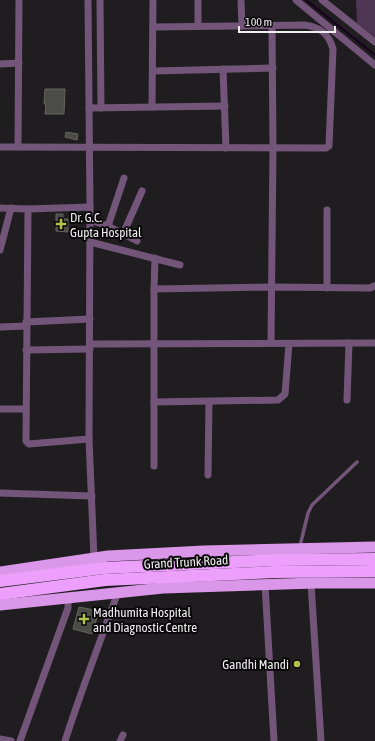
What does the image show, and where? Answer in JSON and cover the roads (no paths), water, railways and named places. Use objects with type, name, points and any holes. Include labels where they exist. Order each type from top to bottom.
[{"type":"highway","points":[[0,572],[94,558],[150,554],[204,551],[375,547]]},
{"type":"highway","points":[[150,554],[155,589]]},
{"type":"highway","name":"Grand Trunk Road","points":[[0,581],[104,568],[276,560],[375,559]]},
{"type":"highway","name":"Grand Trunk Road","points":[[0,594],[105,580],[276,572],[375,571]]},
{"type":"highway","points":[[0,605],[155,589],[265,584],[375,583]]},
{"type":"street","points":[[18,147],[19,0]]},
{"type":"street","points":[[88,0],[90,108],[89,439],[94,558]]},
{"type":"street","points":[[100,0],[101,108]]},
{"type":"street","points":[[152,107],[153,0]]},
{"type":"street","points":[[198,0],[198,26]]},
{"type":"street","points":[[241,0],[242,26]]},
{"type":"street","points":[[296,0],[375,65]]},
{"type":"street","points":[[322,0],[375,42]]},
{"type":"street","points":[[0,147],[326,148],[329,146],[333,49],[331,41],[326,33],[320,29],[305,25],[153,27]]},
{"type":"street","points":[[271,343],[274,148],[272,26]]},
{"type":"street","points":[[0,64],[19,63]]},
{"type":"street","points":[[153,71],[273,68]]},
{"type":"street","points":[[224,69],[226,148]]},
{"type":"street","points":[[90,108],[225,106]]},
{"type":"street","points":[[108,226],[124,178]]},
{"type":"street","points":[[123,234],[142,191]]},
{"type":"street","points":[[0,208],[28,209],[90,207]]},
{"type":"street","points":[[0,250],[11,208]]},
{"type":"street","points":[[28,209],[25,438],[29,444],[89,439]]},
{"type":"street","points":[[327,210],[327,288]]},
{"type":"street","points":[[90,220],[108,226],[137,240]]},
{"type":"street","points":[[90,242],[180,265]]},
{"type":"street","points":[[154,466],[155,258]]},
{"type":"street","points":[[154,289],[370,288],[374,286]]},
{"type":"street","points":[[0,327],[90,319]]},
{"type":"street","points":[[26,350],[155,343],[375,343]]},
{"type":"street","points":[[347,400],[349,343]]},
{"type":"street","points":[[154,402],[278,400],[285,394],[289,344]]},
{"type":"street","points":[[208,475],[209,402]]},
{"type":"street","points":[[0,409],[26,409]]},
{"type":"street","points":[[0,493],[92,496]]},
{"type":"street","points":[[312,583],[321,741]]},
{"type":"street","points":[[265,584],[274,741]]},
{"type":"street","points":[[65,741],[78,700],[118,592]]},
{"type":"street","points":[[20,741],[68,608],[68,597]]},
{"type":"street","points":[[0,739],[10,741]]},
{"type":"lane","points":[[299,549],[308,513],[312,505],[357,462]]},
{"type":"waterway","points":[[306,0],[375,55]]},
{"type":"place","name":"Dr. G.C. Gupta Hospital","points":[[61,224]]},
{"type":"place","name":"Madhumita Hospital and Diagnostic Centre","points":[[84,619]]},
{"type":"place","name":"Gandhi Mandi","points":[[297,664]]}]
